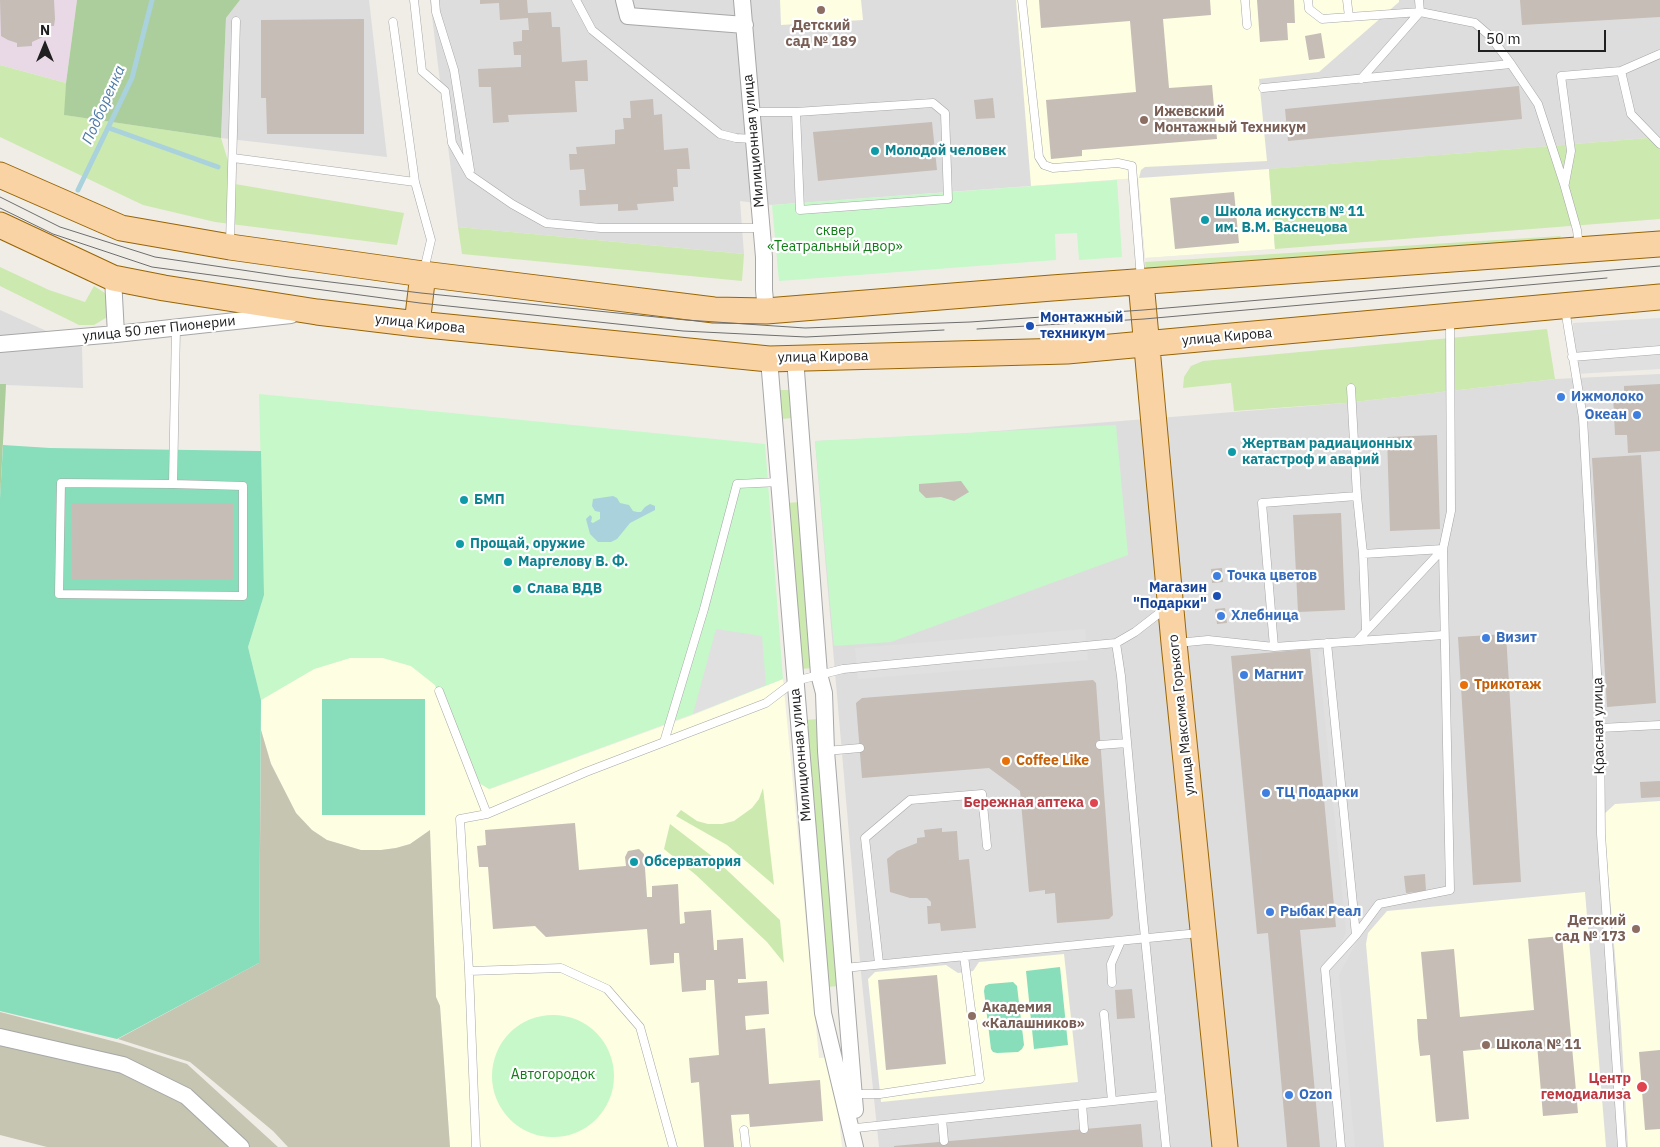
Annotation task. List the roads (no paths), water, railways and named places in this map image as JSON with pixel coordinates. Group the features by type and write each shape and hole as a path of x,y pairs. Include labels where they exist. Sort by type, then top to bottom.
{"main road":[{"path":"0,175 121,228 230,248 714,310 766,311 1660,244"},
{"name":"улица Кирова","path":"0,225 113,278 164,288 317,312 417,324 769,359 1067,351 1660,297"},
{"path":"417,324 423,274"},
{"name":"улица Максима Горького","path":"1141,282 1174,643 1225,1147"}],"street":[{"path":"624,0 628,16 745,25"},
{"name":"Милиционная улица","path":"742,0 766,311"},
{"path":"113,278 116,334"},
{"name":"улица 50 лет Пионерии","path":"0,344 176,328 317,312"},
{"name":"Милиционная улица","path":"795,358 819,674 824,693 826,751 854,1094 856,1147"},
{"name":"Милиционная улица","path":"769,359 823,1013 856,1147"},
{"path":"0,1036 122,1065 186,1096 241,1147"}],"lane":[{"path":"414,0 422,71 445,91 452,143 470,175 512,204 546,223 600,228 761,228"},
{"path":"435,0 436,12 454,70 470,175"},
{"path":"576,0 592,30 720,134 736,138 753,139"},
{"path":"1022,0 1039,157 1044,165 1053,168 1118,163 1132,166 1141,282"},
{"path":"1245,0 1247,25"},
{"path":"1308,0 1309,9 1322,19 1420,12 1475,23 1490,36 1538,104 1564,184 1577,230 1580,250"},
{"path":"1347,0 1349,17"},
{"path":"1362,79 1420,12 1419,0"},
{"path":"230,248 236,21"},
{"path":"393,22 415,182 431,240 423,274"},
{"path":"1564,184 1571,151 1562,76 1621,71 1660,54"},
{"path":"1263,88 1511,64"},
{"path":"1621,71 1631,114 1660,144"},
{"path":"751,112 796,112 933,103 945,112 948,199 800,210 796,112"},
{"path":"233,158 415,182"},
{"name":"Красная улица","path":"1564,306 1583,418 1600,728 1601,834 1622,1147"},
{"path":"1341,1147 1325,968 1356,935 1379,904 1450,890 1443,549 1451,512 1450,316"},
{"path":"173,484 176,328"},
{"path":"1572,357 1660,350"},
{"path":"1351,388 1357,496 1364,554 1366,630"},
{"path":"664,742 704,609 737,484 779,482"},
{"path":"61,483 173,484 243,486 243,596 59,594 61,483"},
{"path":"1274,647 1262,503 1357,496"},
{"path":"1364,554 1443,549"},
{"path":"1357,641 1443,549"},
{"path":"476,1147 469,971 460,819 487,814 586,772 766,702 795,681 843,669 1116,643 1135,632 1171,604"},
{"path":"1174,643 1208,640 1274,647 1444,635"},
{"path":"1116,643 1121,676 1166,1147"},
{"path":"1327,643 1356,935"},
{"path":"439,691 487,814"},
{"path":"1600,728 1660,725"},
{"path":"1100,745 1127,743"},
{"path":"826,751 860,748"},
{"path":"879,963 865,838 910,800 982,794 987,846"},
{"path":"844,968 879,963 1204,933"},
{"path":"1112,983 1111,964 1121,941"},
{"path":"854,1094 880,1094 980,1079 964,956"},
{"path":"469,971 561,968 607,989 640,1027 673,1147"},
{"path":"1104,1014 1112,1101"},
{"path":"856,1128 1161,1096"},
{"path":"1082,1104 1084,1129"},
{"path":"942,1119 944,1141"},
{"path":"744,1130 746,1147"}],"water":[{"path":"613,496 620,503 629,505 633,511 641,512 650,504 655,506 655,510 630,523 617,539 611,542 598,542 590,534 586,519 590,515 592,517 591,522 593,523 600,519 600,512 595,511 592,506 593,499"}],"waterway":[{"name":"Подборенка","path":"78,190 132,78 152,0"},
{"path":"109,128 218,167"}],"tram line":[{"path":"0,197 60,227 155,257 289,277 421,293 686,320 805,328 970,322 1143,310 1660,266"},
{"path":"0,208 53,234 152,267 420,303 683,331 806,337 944,330"},
{"path":"977,329 1144,319 1607,278"}],"place":[{"name":"Детский сад № 189","path":"821,10"},
{"name":"Ижевский Монтажный Техникум","path":"1144,120"},
{"name":"Молодой человек","path":"875,151"},
{"name":"Школа искусств № 11 им. В.М. Васнецова","path":"1205,220"},
{"name":"Монтажный техникум","path":"1030,326"},
{"name":"Ижмолоко","path":"1561,397"},
{"name":"Океан","path":"1637,415"},
{"name":"Жертвам радиационных катастроф и аварий","path":"1232,452"},
{"name":"БМП","path":"464,500"},
{"name":"Прощай, оружие","path":"460,544"},
{"name":"Маргелову В. Ф.","path":"508,562"},
{"name":"Точка цветов","path":"1217,576"},
{"name":"Слава ВДВ","path":"517,589"},
{"name":"Магазин \"Подарки\"","path":"1217,596"},
{"name":"Хлебница","path":"1221,616"},
{"name":"Визит","path":"1486,638"},
{"name":"Магнит","path":"1244,675"},
{"name":"Трикотаж","path":"1464,685"},
{"name":"Coffee Like","path":"1006,761"},
{"name":"ТЦ Подарки","path":"1266,793"},
{"name":"Бережная аптека","path":"1094,803"},
{"name":"Обсерватория","path":"634,862"},
{"name":"Рыбак Реал","path":"1270,912"},
{"name":"Детский сад № 173","path":"1636,929"},
{"name":"Академия «Калашников»","path":"972,1016"},
{"name":"Школа № 11","path":"1486,1045"},
{"name":"Центр гемодиализа","path":"1642,1087"},
{"name":"Ozon","path":"1289,1095"}],"park label":[{"name":"сквер «Театральный двор»","path":"835,240"},
{"name":"Автогородок","path":"553,1075"}]}
